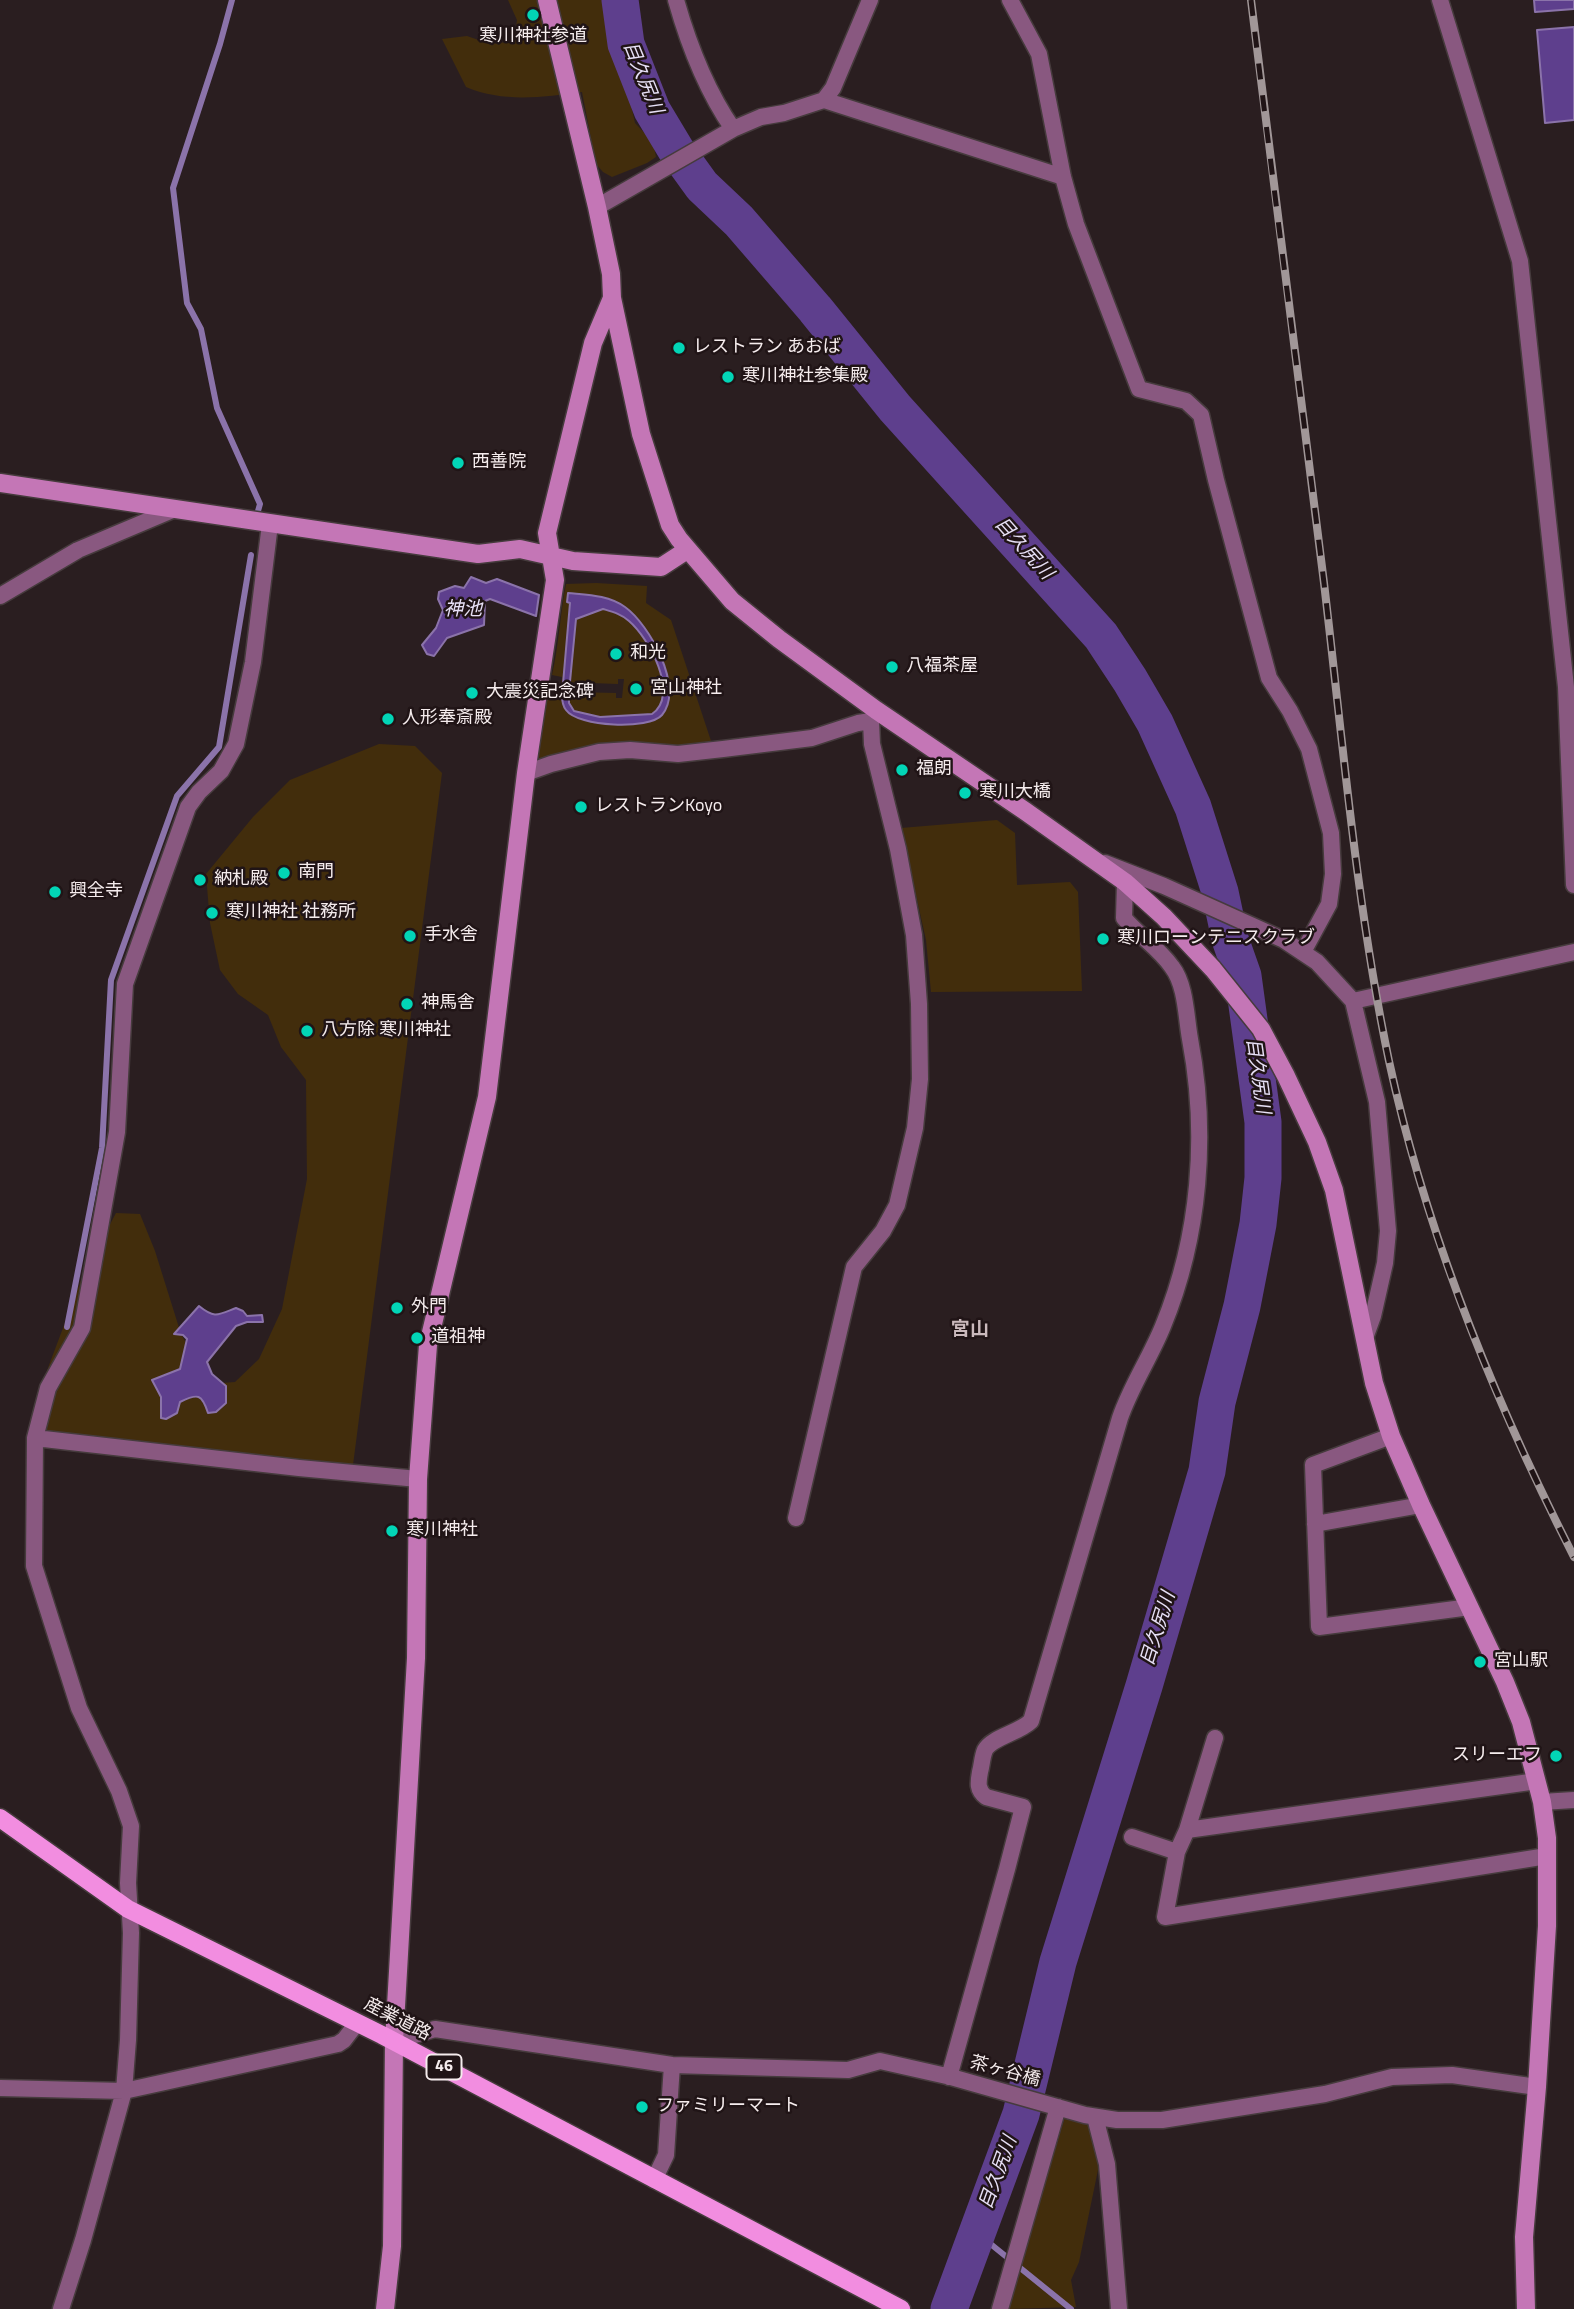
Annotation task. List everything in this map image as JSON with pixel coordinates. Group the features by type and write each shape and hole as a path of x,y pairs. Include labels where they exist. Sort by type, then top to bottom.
{"main road":[{"name":"産業道路","path":"0,1818 128,1909 394,2041 898,2307"}],"street":[{"path":"547,0 597,206 611,274 612,298 641,435 670,525 687,550 732,601 874,715 1090,857 1125,882 1164,917 1213,969 1261,1029 1291,1084 1317,1142 1334,1190 1374,1383 1391,1436 1420,1505 1471,1607 1521,1722 1542,1802 1547,1838 1547,1926 1524,2237 1526,2309"},
{"path":"676,0 692,51 705,81 716,105 733,129"},
{"path":"597,206 733,129 761,117 785,113 824,100 833,88 870,0"},
{"path":"1010,0 1039,54 1063,177 1076,224 1139,389 1186,401 1201,415 1269,678 1309,748 1331,833 1333,874 1329,904 1303,952"},
{"path":"1440,0 1520,261 1566,687 1574,885"},
{"path":"824,100 1063,177"},
{"path":"384,2309 393,2246 394,2041 416,1658 418,1479 428,1345 487,1097 526,773 555,580 547,533 593,343 612,298"},
{"path":"0,483 478,554 520,549 573,561 661,567 687,550"},
{"path":"0,596 78,550 175,509"},
{"path":"61,2309 124,2091 131,1933 128,1909 131,1826 119,1791 79,1708 34,1566 35,1438 48,1388 82,1328 117,1132 125,984 188,807 221,771 236,744 253,662 270,524"},
{"path":"526,773 599,752 629,750 678,754 812,738 874,715"},
{"path":"796,1518 854,1267 883,1231 897,1205 915,1128 920,1054 915,935 898,849 872,744 874,715"},
{"path":"1090,857 1164,886 1276,937 1317,962 1353,1000 1377,1102 1388,1231 1385,1262 1373,1316 1365,1338"},
{"path":"950,2077 1023,1807 982,1794 978,1785 985,1752 994,1741 1024,1728 1031,1721 1120,1418 1131,1389 1163,1325 1182,1272 1190,1239 1200,1155 1192,1052 1180,984 1173,968 1124,918 1125,882"},
{"path":"1353,1000 1574,952"},
{"path":"1391,1436 1312,1465 1319,1627 1471,1607"},
{"path":"35,1438 418,1479"},
{"path":"1315,1524 1420,1505"},
{"path":"1215,1738 1187,1830 1177,1852 1165,1917 1547,1856"},
{"path":"1187,1830 1536,1780"},
{"path":"1542,1802 1574,1800"},
{"path":"1132,1837 1177,1852"},
{"path":"0,2088 124,2091 338,2044 357,2023"},
{"name":"茶ヶ谷橋","path":"394,2041 424,2031 450,2030 672,2065 848,2070 880,2062 950,2077 1095,2117 1116,2120 1162,2120 1325,2094 1392,2077 1452,2075 1537,2087"},
{"path":"654,2179 666,2155 672,2065"},
{"path":"1000,2309 1054,2105"},
{"path":"1095,2117 1107,2164 1119,2309"}],"shaded area":[{"path":"508,0 608,0 635,123 653,142 656,157 612,177 603,172 596,164 582,92 509,97 466,87 442,39 467,36 490,44 514,41 517,20"},
{"path":"566,584 647,586 646,603 671,620 712,744 538,760 548,695 560,695 562,677 552,675","holes":["618,679 624,679 622,698 616,698 616,693 569,692 569,703 574,711 620,724 594,723 563,705 564,682 618,684"]},
{"path":"379,744 415,746 442,773 353,1465 61,1435 43,1430 40,1389 83,1275 116,1213 140,1214 155,1251 181,1334 209,1384 235,1382 259,1359 282,1309 307,1179 306,1080 281,1047 268,1015 238,994 220,970 210,923 206,874 253,817 290,780"},
{"path":"997,820 1015,833 1017,885 1070,882 1078,892 1082,991 931,992 926,940 901,828"},
{"path":"1065,2117 1089,2124 1099,2165 1079,2262 1071,2280 1076,2307 1007,2309"}],"water":[{"path":"1534,0 1574,0 1574,9 1535,12"},
{"path":"1574,27 1574,120 1545,123 1537,30"},
{"name":"神池","path":"471,577 486,583 497,579 539,595 536,616 490,599 485,601 484,625 447,638 434,656 427,654 422,645 436,628 443,610 438,599 439,592 455,586 464,588"},
{"path":"568,593 598,596 618,603 634,615 653,642 667,673 668,703 662,715 643,723 614,724 584,720 566,710 562,695 570,603 567,602","holes":["603,609 617,613 629,621 652,653 662,681 663,694 660,705 652,714 600,717 574,711 569,703 576,619"]},
{"path":"199,1306 209,1313 217,1314 236,1308 247,1316 262,1315 263,1322 247,1322 236,1326 207,1362 212,1374 226,1386 226,1403 216,1412 208,1413 201,1399 191,1397 180,1402 177,1413 166,1419 161,1418 161,1397 152,1380 180,1369 187,1339 183,1335 174,1334"}],"waterway":[{"path":"232,0 173,188 187,303 201,329 217,408 260,504 258,511"},
{"name":"目久尻川","path":"620,0 626,44 652,110 702,186 739,221 895,408 1101,636 1130,680 1155,723 1193,807 1243,976 1263,1122 1263,1178 1258,1224 1242,1306 1217,1402 1207,1471 1144,1686 1058,1962 1021,2114 949,2309"},
{"path":"67,1327 102,1148 111,980 177,796 219,747 251,555"},
{"path":"977,2233 1071,2309"}],"railway":[{"path":"1251,0 1359,883 1389,1061 1422,1189 1465,1315 1517,1438 1574,1557"}],"place":[{"name":"寒川神社参道","path":"533,15"},
{"name":"レストラン あおば","path":"679,348"},
{"name":"寒川神社参集殿","path":"728,377"},
{"name":"西善院","path":"458,463"},
{"name":"和光","path":"616,654"},
{"name":"八福茶屋","path":"892,667"},
{"name":"宮山神社","path":"636,689"},
{"name":"大震災記念碑","path":"472,693"},
{"name":"人形奉斎殿","path":"388,719"},
{"name":"福朗","path":"902,770"},
{"name":"寒川大橋","path":"965,793"},
{"name":"レストランKoyo","path":"581,807"},
{"name":"南門","path":"284,873"},
{"name":"納札殿","path":"200,880"},
{"name":"興全寺","path":"55,892"},
{"name":"寒川神社 社務所","path":"212,913"},
{"name":"手水舎","path":"410,936"},
{"name":"寒川ローンテニスクラブ","path":"1103,939"},
{"name":"神馬舎","path":"407,1004"},
{"name":"八方除 寒川神社","path":"307,1031"},
{"name":"外門","path":"397,1308"},
{"name":"道祖神","path":"417,1338"},
{"name":"寒川神社","path":"392,1531"},
{"name":"宮山駅","path":"1480,1662"},
{"name":"スリーエフ","path":"1556,1756"},
{"name":"ファミリーマート","path":"642,2107"}],"district":[{"name":"宮山","path":"970,1330"}]}
